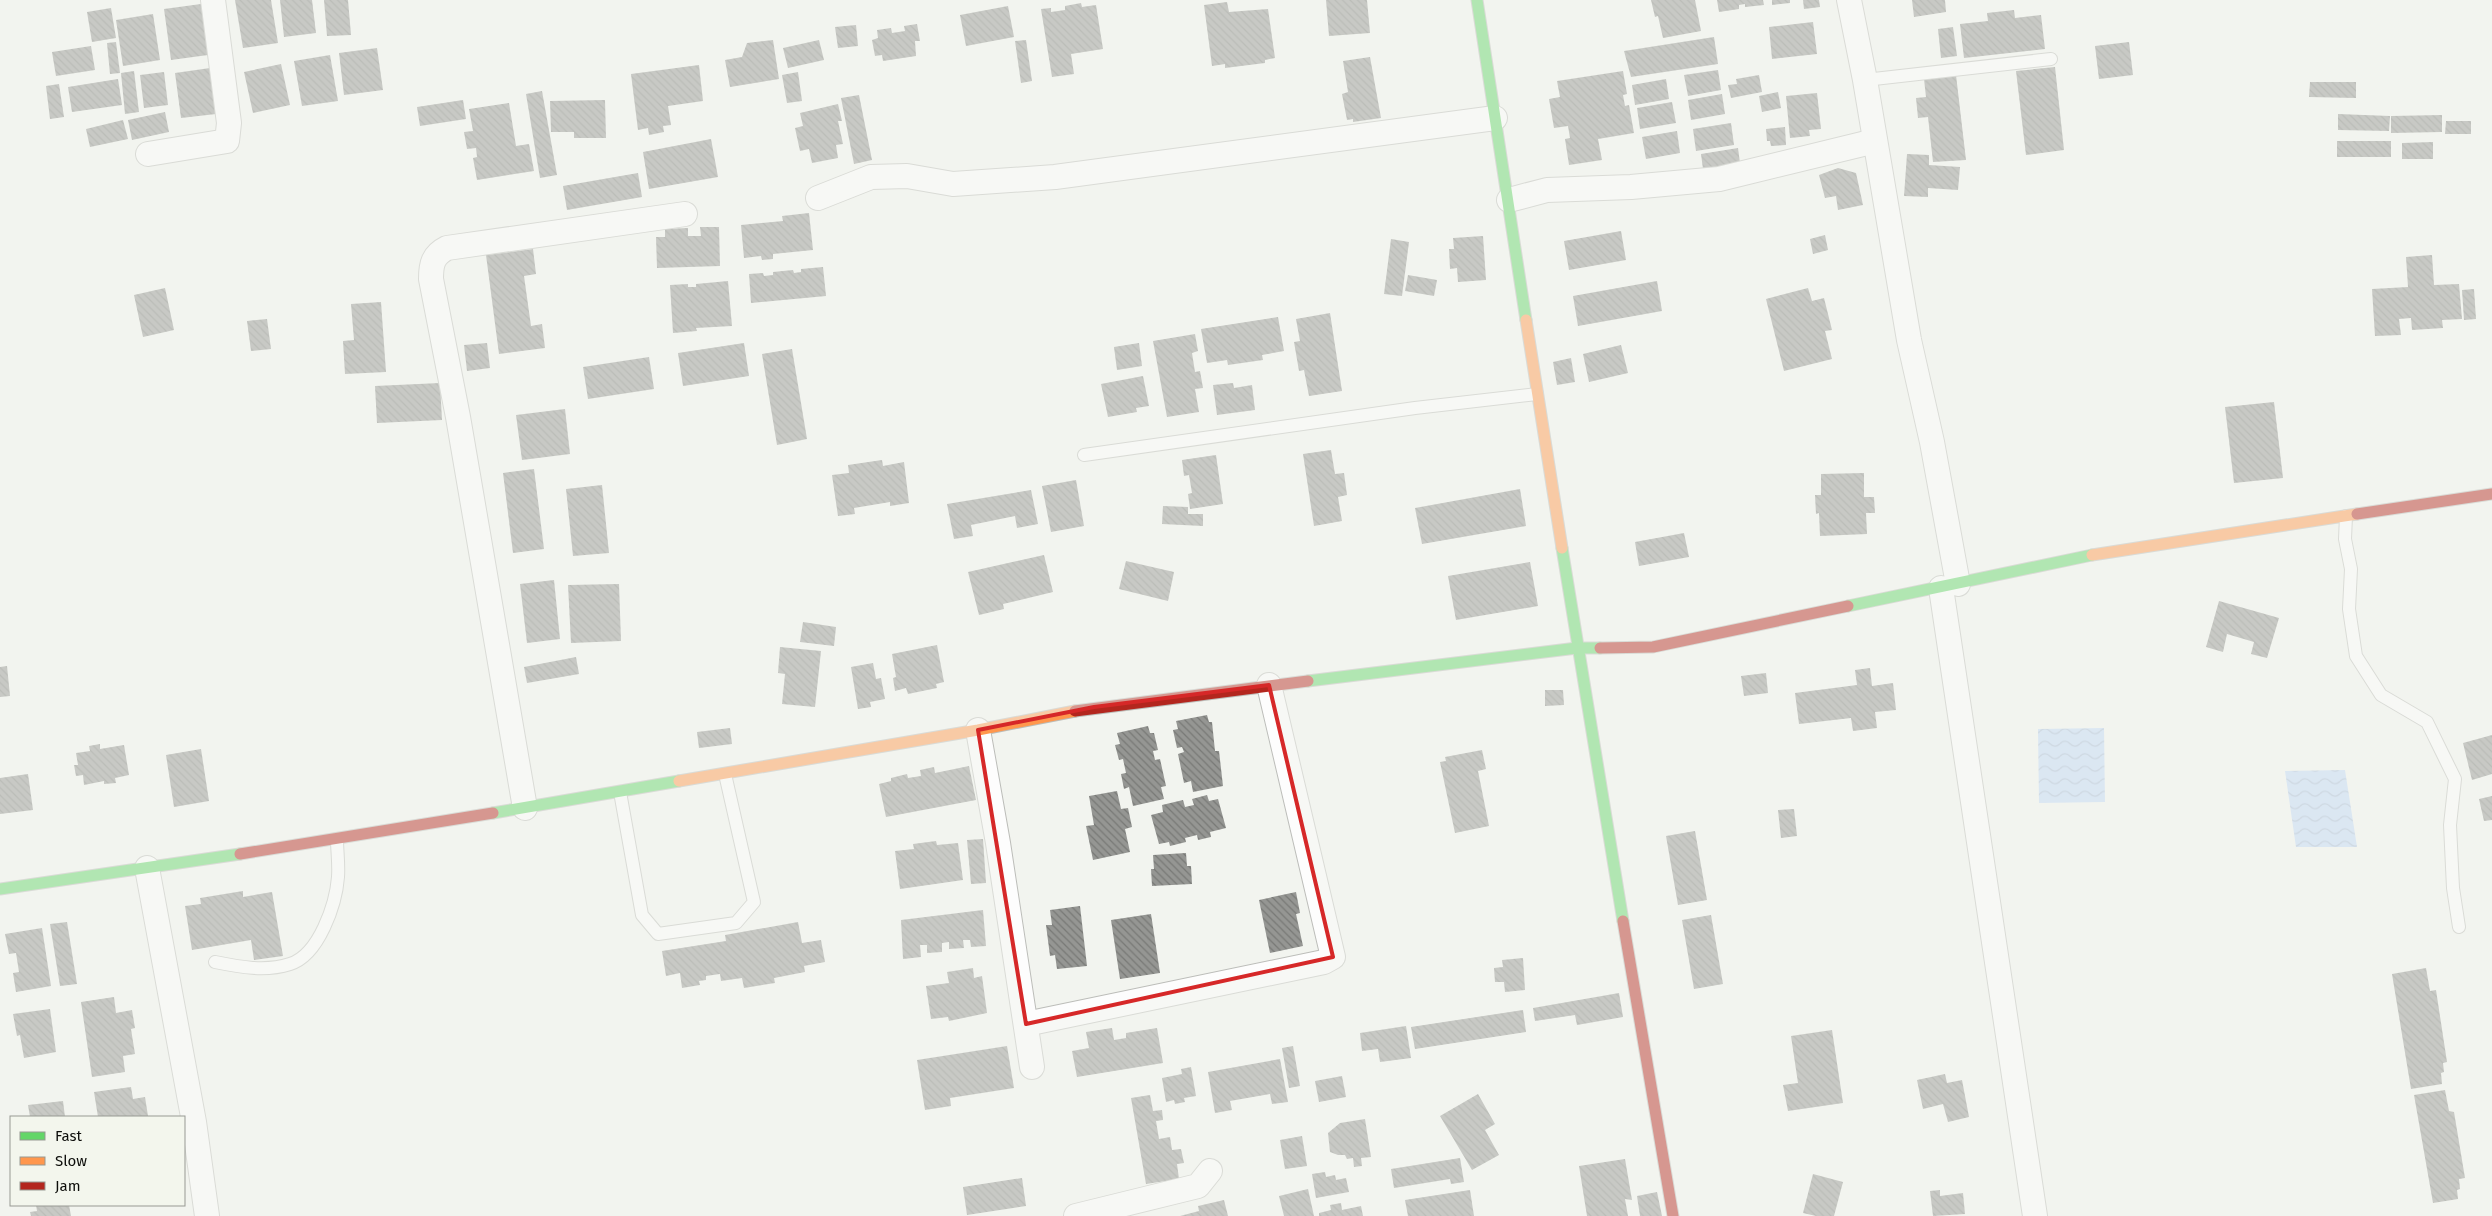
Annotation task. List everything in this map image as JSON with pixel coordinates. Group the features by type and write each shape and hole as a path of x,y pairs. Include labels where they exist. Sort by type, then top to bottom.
{"street":[{"path":"148,154 227,140 229,123 213,0"},
{"path":"1477,0 1577,648 1673,1216"},
{"path":"1849,0 1865,80 1909,340 1932,442 1949,586 2035,1216"},
{"path":"818,198 871,177 907,176 953,184 1055,177 1495,118"},
{"path":"1509,200 1547,190 1631,187 1719,179 1875,140"},
{"path":"525,808 458,417 432,279 432,265 438,253 446,248 685,214"},
{"path":"0,889 337,839 525,808 978,730 1094,707 1577,648 1653,647 1949,586 2102,552 2492,494"},
{"path":"1026,1024 1324,962 1333,957 1269,685"},
{"path":"978,730 998,843 1032,1067"},
{"path":"147,868 194,1122 207,1216"},
{"path":"1076,1216 1198,1186 1210,1171"}],"lane":[{"path":"1865,80 2051,59"},
{"path":"1084,455 1415,408 1538,394"},
{"path":"2346,516 2345,539 2351,570 2350,609 2356,656 2381,694 2426,722 2455,779 2450,825 2453,888 2460,927"},
{"path":"620,792 642,915 658,934 736,924 754,902 725,774"},
{"path":"215,962 251,969 291,964 306,954 320,935 332,907 338,877 337,839"}],"highlighted area":[{"path":"1269,685 1333,957 1026,1024 978,730 1094,707"}],"water":[{"path":"2104,728 2105,802 2039,803 2038,729"},
{"path":"2345,770 2357,847 2296,847 2285,771"}],"building":[{"path":"235,0 271,0 278,43 243,48"},
{"path":"280,0 312,0 316,33 284,37"},
{"path":"324,0 348,0 351,35 327,36"},
{"path":"1326,0 1367,0 1370,33 1329,36"},
{"path":"1651,0 1695,0 1701,31 1663,38 1658,16 1655,17"},
{"path":"1717,0 1763,0 1764,5 1745,7 1745,4 1739,5 1739,9 1719,12"},
{"path":"1772,0 1790,0 1790,3 1772,5"},
{"path":"1803,0 1819,0 1820,7 1804,9"},
{"path":"1912,0 1945,0 1946,12 1914,17"},
{"path":"1227,2 1229,12 1268,9 1275,58 1265,60 1265,63 1225,68 1225,64 1212,66 1204,5"},
{"path":"1081,3 1082,7 1096,5 1103,49 1071,54 1074,74 1052,77 1041,9 1051,8 1051,12 1065,10 1065,6"},
{"path":"201,4 208,55 171,60 164,9"},
{"path":"1008,6 1014,37 966,46 960,15"},
{"path":"111,8 116,38 92,42 87,12"},
{"path":"2014,10 2015,18 2041,15 2045,49 1964,58 1960,24 1988,21 1987,13"},
{"path":"153,14 160,60 123,66 116,20"},
{"path":"1813,22 1817,54 1772,59 1769,27"},
{"path":"917,24 920,41 915,41 916,56 883,61 882,55 875,56 872,40 878,38 877,30 891,28 892,33 905,31 904,26"},
{"path":"856,25 858,46 838,48 835,27"},
{"path":"1953,27 1957,56 1941,58 1938,29"},
{"path":"1714,37 1718,64 1631,77 1624,51"},
{"path":"773,40 779,79 730,87 725,60 742,57 747,43"},
{"path":"819,40 824,60 788,68 783,48"},
{"path":"1026,40 1032,81 1021,83 1015,41"},
{"path":"116,42 120,73 110,74 107,43"},
{"path":"2129,42 2133,75 2099,79 2095,46"},
{"path":"91,46 95,70 56,76 52,52"},
{"path":"377,48 383,90 344,95 339,53"},
{"path":"330,55 338,101 302,106 294,61"},
{"path":"1370,57 1381,118 1353,122 1353,119 1347,120 1342,94 1348,92 1343,61"},
{"path":"281,64 290,105 253,113 244,72"},
{"path":"699,65 703,101 668,106 671,125 663,126 664,132 649,135 648,128 638,130 631,74"},
{"path":"2055,67 2064,150 2026,155 2016,71"},
{"path":"210,68 216,114 181,118 175,73"},
{"path":"1718,70 1721,90 1688,96 1684,75"},
{"path":"134,71 139,112 125,114 121,73"},
{"path":"1623,71 1627,94 1623,95 1625,106 1629,105 1634,133 1598,139 1602,160 1569,165 1565,139 1570,138 1568,126 1554,128 1549,99 1560,97 1557,81"},
{"path":"164,72 168,105 144,108 140,75"},
{"path":"798,72 802,101 787,103 782,75"},
{"path":"1759,75 1762,92 1731,98 1728,85 1737,84 1736,79"},
{"path":"1956,75 1966,160 1933,162 1928,117 1918,118 1916,98 1926,97 1924,79"},
{"path":"118,79 122,105 72,112 68,87"},
{"path":"1666,79 1669,99 1635,105 1632,85"},
{"path":"2310,82 2356,82 2356,98 2309,97"},
{"path":"59,84 64,117 50,119 46,86"},
{"path":"542,91 557,175 540,178 526,94"},
{"path":"1778,92 1781,108 1762,112 1759,96"},
{"path":"1817,93 1821,129 1809,130 1810,136 1790,138 1786,96"},
{"path":"1722,94 1725,114 1691,120 1688,100"},
{"path":"859,95 872,160 854,164 841,98"},
{"path":"463,100 466,119 420,126 417,107"},
{"path":"605,100 606,138 574,138 574,132 551,132 550,101"},
{"path":"1672,102 1676,123 1640,129 1637,108"},
{"path":"509,103 516,146 529,144 534,171 477,180 473,158 477,157 476,148 467,149 464,132 473,131 469,109"},
{"path":"838,104 842,121 838,121 843,144 836,145 838,158 812,163 809,149 800,151 795,128 803,126 800,113"},
{"path":"165,112 169,132 132,140 128,120"},
{"path":"2338,114 2390,116 2389,131 2338,130"},
{"path":"2442,115 2442,132 2391,133 2391,116"},
{"path":"123,120 128,139 90,147 86,129"},
{"path":"2446,121 2471,121 2471,134 2445,134"},
{"path":"1731,123 1734,145 1696,151 1693,129"},
{"path":"1785,127 1786,145 1771,146 1770,141 1767,141 1766,129"},
{"path":"1677,131 1680,153 1646,159 1642,137"},
{"path":"711,139 718,177 649,189 643,152"},
{"path":"2337,141 2391,141 2391,157 2337,157"},
{"path":"2433,142 2433,159 2402,159 2402,143"},
{"path":"1738,148 1740,163 1703,169 1701,154"},
{"path":"1907,154 1929,155 1929,165 1960,167 1958,190 1928,188 1928,197 1904,196"},
{"path":"1838,168 1856,173 1863,205 1838,210 1836,196 1825,198 1819,175"},
{"path":"638,173 642,197 567,210 563,186"},
{"path":"809,213 813,250 773,254 773,259 762,260 761,256 744,258 741,225 783,221 782,216"},
{"path":"700,227 719,227 720,266 657,268 656,237 665,237 665,229 688,228 688,236 701,236"},
{"path":"1621,231 1626,260 1569,270 1564,241"},
{"path":"1825,235 1828,250 1813,254 1810,239"},
{"path":"1483,236 1486,280 1458,282 1457,268 1450,269 1449,249 1454,249 1453,238"},
{"path":"1391,239 1409,242 1402,296 1384,294"},
{"path":"533,249 536,274 524,276 531,326 542,324 545,348 499,354 486,255"},
{"path":"2432,255 2434,285 2459,284 2462,319 2442,320 2443,328 2412,330 2411,318 2399,319 2401,335 2375,336 2372,289 2408,287 2406,257"},
{"path":"823,267 826,296 751,303 749,274 763,273 764,276 773,275 773,272 793,270 794,273 801,272 801,269"},
{"path":"1408,275 1437,280 1434,296 1405,291"},
{"path":"728,281 732,326 696,328 697,331 673,333 670,285 688,284 688,287 696,287 696,284"},
{"path":"1657,281 1662,311 1578,326 1573,296"},
{"path":"165,288 174,330 143,337 134,295"},
{"path":"1808,288 1812,301 1824,298 1832,330 1825,331 1832,359 1784,371 1766,299"},
{"path":"2474,289 2476,319 2464,320 2462,290"},
{"path":"381,302 386,372 345,374 343,341 354,340 351,304"},
{"path":"1330,313 1342,391 1309,396 1304,370 1299,371 1294,342 1300,341 1296,319"},
{"path":"1278,317 1284,351 1262,355 1263,360 1228,365 1227,360 1207,363 1201,329"},
{"path":"267,319 271,349 251,351 247,321"},
{"path":"1195,334 1198,351 1192,353 1195,372 1200,371 1203,388 1195,389 1199,412 1167,417 1153,341"},
{"path":"487,343 490,368 467,371 464,345"},
{"path":"744,343 749,376 683,386 678,353"},
{"path":"1139,343 1142,366 1117,370 1114,347"},
{"path":"1621,345 1628,373 1589,382 1583,354"},
{"path":"792,349 807,439 777,445 762,354"},
{"path":"649,357 654,389 588,399 583,367"},
{"path":"1571,358 1575,382 1557,385 1553,362"},
{"path":"1143,376 1149,406 1136,408 1137,412 1108,417 1101,384"},
{"path":"440,383 442,420 377,423 375,386"},
{"path":"1233,383 1234,388 1252,385 1255,410 1217,415 1213,385"},
{"path":"2274,402 2283,478 2234,483 2225,407"},
{"path":"565,409 570,454 522,460 516,415"},
{"path":"1331,450 1335,474 1344,473 1347,495 1338,497 1342,521 1314,526 1303,454"},
{"path":"1216,455 1223,504 1190,509 1188,494 1192,493 1189,475 1184,476 1182,460"},
{"path":"882,460 883,466 904,462 909,503 890,506 890,502 854,508 855,514 838,516 832,475 849,473 848,465"},
{"path":"534,469 544,549 513,553 503,473"},
{"path":"1864,473 1864,497 1874,497 1875,513 1866,513 1867,534 1820,536 1819,513 1816,514 1815,495 1821,495 1821,474"},
{"path":"1076,480 1084,526 1051,532 1042,486"},
{"path":"602,485 609,553 573,556 566,489"},
{"path":"1520,489 1526,526 1422,544 1415,508"},
{"path":"1031,490 1038,524 1017,528 1015,516 971,525 973,536 954,539 947,504"},
{"path":"1163,506 1188,507 1188,514 1203,514 1203,526 1162,524"},
{"path":"1684,533 1689,557 1639,566 1635,542"},
{"path":"1044,555 1053,592 1003,604 1004,609 979,615 968,572"},
{"path":"1126,561 1174,572 1168,601 1119,589"},
{"path":"1530,562 1538,606 1456,620 1448,576"},
{"path":"554,580 560,639 527,643 520,584"},
{"path":"619,584 621,641 571,643 568,585"},
{"path":"2219,601 2279,618 2267,658 2251,654 2254,642 2227,634 2223,652 2206,647"},
{"path":"803,622 836,627 834,646 800,642"},
{"path":"937,645 944,682 936,684 937,688 908,694 906,688 895,691 893,678 896,677 892,654"},
{"path":"780,647 821,651 815,707 782,704 785,674 778,673"},
{"path":"576,657 579,674 527,683 524,667"},
{"path":"873,663 876,679 881,678 885,699 870,702 871,707 858,709 851,667"},
{"path":"7,666 10,696 0,697 0,667"},
{"path":"1870,668 1872,686 1893,683 1896,710 1875,712 1877,728 1853,731 1851,718 1799,724 1795,693 1857,685 1855,670"},
{"path":"1766,673 1768,693 1744,696 1741,676"},
{"path":"1545,690 1563,690 1564,705 1545,706"},
{"path":"1207,715 1209,722 1212,722 1215,751 1219,751 1223,786 1193,792 1191,781 1184,783 1178,754 1184,752 1182,747 1177,748 1173,730 1178,729 1176,721"},
{"path":"1148,726 1150,733 1154,733 1158,750 1153,751 1155,760 1160,759 1166,786 1161,787 1164,799 1133,806 1129,787 1124,789 1121,774 1126,773 1123,759 1119,760 1115,745 1120,744 1117,733"},
{"path":"730,728 732,744 699,748 697,732"},
{"path":"2492,735 2492,774 2472,780 2463,743"},
{"path":"100,744 100,749 124,745 129,775 115,778 116,783 104,784 104,781 84,785 83,775 76,776 74,765 78,765 76,753 90,751 89,746"},
{"path":"201,749 209,801 174,807 166,755"},
{"path":"1482,750 1486,769 1478,771 1489,826 1455,833 1440,762 1446,761 1445,757"},
{"path":"969,766 976,800 886,817 879,784 891,781 891,778 907,774 908,778 921,776 920,770 934,767 935,773"},
{"path":"28,774 33,810 0,814 0,778"},
{"path":"1117,791 1121,809 1128,808 1132,827 1125,829 1130,852 1093,860 1086,826 1094,825 1089,796"},
{"path":"1207,795 1209,801 1218,799 1226,828 1210,832 1211,837 1198,840 1197,835 1185,838 1186,842 1170,846 1169,842 1159,844 1151,815 1163,812 1162,805 1183,800 1185,807 1194,805 1192,799"},
{"path":"2492,796 2492,820 2484,821 2479,799"},
{"path":"1794,809 1797,836 1781,838 1778,810"},
{"path":"1695,831 1707,900 1678,905 1666,836"},
{"path":"983,839 986,883 971,884 967,840"},
{"path":"936,841 937,845 958,843 963,880 900,889 895,851 914,849 913,844"},
{"path":"1186,853 1187,866 1191,866 1192,884 1152,886 1151,869 1154,869 1153,855"},
{"path":"243,891 243,897 272,892 283,956 254,960 251,940 192,950 185,906 201,904 200,898"},
{"path":"1296,892 1300,913 1296,914 1303,946 1270,953 1259,900"},
{"path":"1080,906 1087,966 1057,969 1055,955 1050,956 1046,925 1052,925 1050,910"},
{"path":"983,910 986,946 971,947 970,940 963,940 964,948 949,949 949,942 942,943 942,952 927,953 927,945 920,945 921,957 903,959 901,920"},
{"path":"1151,914 1160,973 1120,979 1111,920"},
{"path":"1711,915 1723,984 1694,989 1682,920"},
{"path":"67,922 77,984 60,986 50,924"},
{"path":"798,922 802,943 821,940 825,962 804,966 805,972 774,978 775,983 744,988 742,978 721,981 720,974 706,976 706,980 699,981 700,985 682,988 680,973 666,976 662,951 726,941 725,935"},
{"path":"42,928 51,986 16,992 13,973 19,972 16,953 9,954 5,934"},
{"path":"1523,958 1525,990 1505,992 1504,982 1495,982 1494,968 1503,967 1502,960"},
{"path":"973,968 974,978 982,976 987,1013 949,1021 948,1017 931,1019 926,986 949,983 947,972"},
{"path":"2426,968 2430,991 2436,990 2447,1062 2443,1063 2444,1072 2441,1073 2442,1084 2411,1089 2392,974"},
{"path":"1619,993 1623,1017 1577,1025 1575,1015 1535,1021 1533,1008"},
{"path":"114,997 116,1013 132,1010 135,1028 131,1029 135,1054 123,1056 125,1072 92,1077 81,1002"},
{"path":"50,1009 56,1052 24,1058 20,1035 17,1036 13,1014"},
{"path":"1523,1010 1526,1032 1415,1049 1411,1027"},
{"path":"1406,1026 1411,1058 1380,1062 1378,1049 1362,1051 1360,1033"},
{"path":"1112,1028 1114,1040 1126,1038 1126,1033 1157,1028 1163,1063 1077,1077 1072,1051 1089,1048 1086,1032"},
{"path":"1832,1030 1843,1103 1788,1111 1783,1085 1798,1083 1791,1036"},
{"path":"1007,1046 1014,1088 950,1098 951,1106 925,1110 917,1060"},
{"path":"1293,1046 1300,1086 1289,1088 1282,1048"},
{"path":"1280,1059 1288,1102 1272,1104 1270,1094 1230,1101 1232,1110 1215,1113 1208,1072"},
{"path":"1191,1067 1196,1096 1184,1098 1185,1102 1175,1104 1174,1100 1166,1102 1162,1078 1182,1074 1181,1069"},
{"path":"1945,1074 1947,1083 1962,1080 1969,1117 1948,1122 1943,1104 1923,1109 1917,1080"},
{"path":"1342,1076 1346,1097 1319,1102 1315,1081"},
{"path":"131,1087 133,1099 145,1097 148,1116 98,1116 94,1092"},
{"path":"2445,1090 2449,1111 2454,1112 2465,1178 2459,1179 2458,1199 2433,1203 2414,1095"},
{"path":"1478,1094 1495,1124 1485,1130 1499,1155 1472,1170 1440,1116"},
{"path":"1150,1095 1153,1111 1162,1110 1163,1120 1156,1121 1159,1139 1170,1137 1172,1150 1181,1149 1184,1163 1177,1164 1179,1179 1146,1184 1131,1098"},
{"path":"63,1101 65,1116 30,1116 28,1105"},
{"path":"1365,1119 1371,1157 1361,1158 1362,1166 1354,1167 1353,1158 1347,1159 1345,1155 1330,1152 1328,1133 1340,1123"},
{"path":"1302,1136 1307,1166 1285,1169 1280,1140"},
{"path":"1460,1158 1464,1182 1451,1184 1450,1179 1394,1188 1391,1169"},
{"path":"1625,1159 1632,1200 1625,1199 1628,1216 1587,1216 1579,1166"},
{"path":"1325,1172 1326,1177 1335,1175 1336,1180 1346,1178 1349,1192 1316,1198 1312,1174"},
{"path":"1813,1174 1843,1182 1834,1216 1816,1216 1803,1213"},
{"path":"1022,1178 1026,1206 967,1215 963,1187"},
{"path":"1308,1189 1314,1216 1284,1216 1279,1196"},
{"path":"1470,1190 1474,1216 1408,1216 1405,1200"},
{"path":"1940,1190 1940,1196 1963,1193 1965,1214 1933,1216 1930,1191"},
{"path":"1657,1192 1662,1216 1640,1216 1637,1196"},
{"path":"1224,1200 1228,1216 1180,1216 1199,1211 1198,1206"},
{"path":"1341,1203 1342,1210 1361,1206 1363,1216 1319,1216 1319,1213 1331,1210 1330,1205"},
{"path":"36,1206 69,1206 71,1216 31,1216 30,1212 37,1211"}],"traffic: fast":[{"path":"1477,0 1526,320"},
{"path":"1562,548 1623,921"},
{"path":"1848,606 2092,555"},
{"path":"1308,681 1577,648 1600,648"},
{"path":"493,813 679,781"},
{"path":"0,889 240,854"}],"traffic: slow":[{"path":"1526,320 1562,548"},
{"path":"2092,555 2357,514"},
{"path":"679,781 978,730 1075,711"}],"traffic: jam":[{"path":"2357,514 2492,494"},
{"path":"1600,648 1653,647 1848,606"},
{"path":"1075,711 1308,681"},
{"path":"240,854 493,813"},
{"path":"1623,921 1673,1216"}]}
